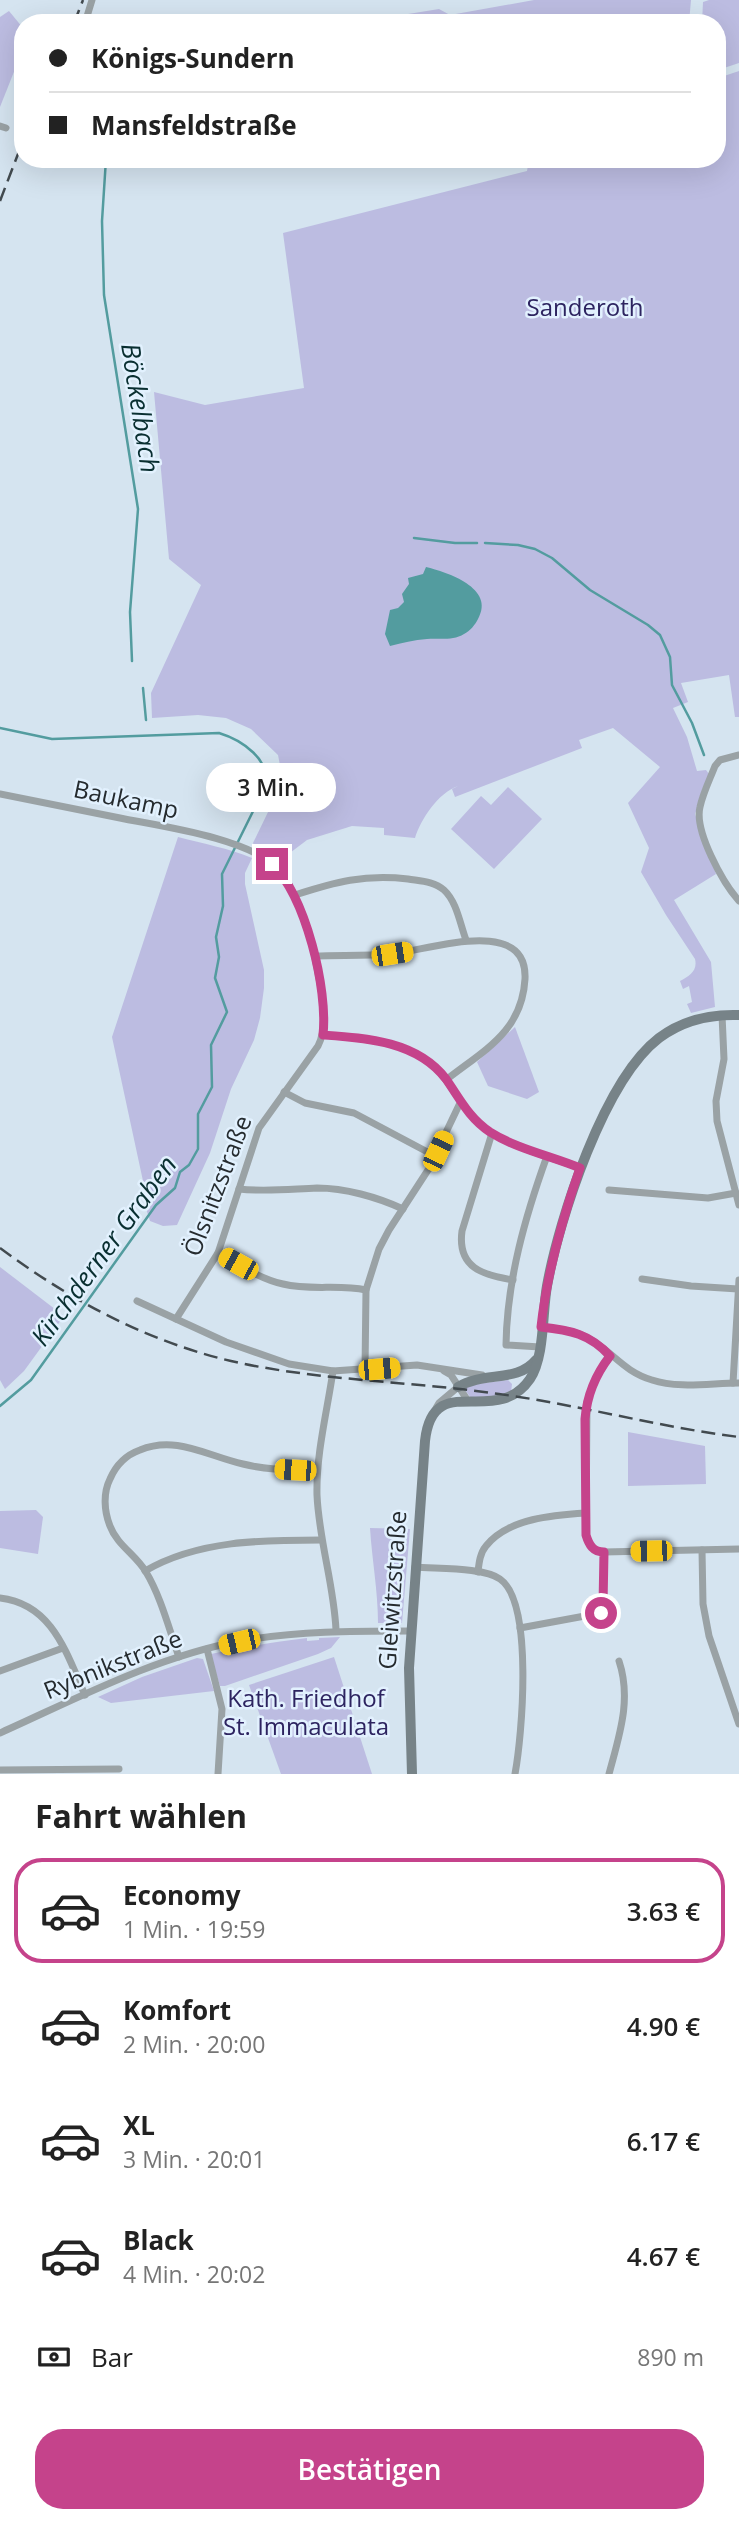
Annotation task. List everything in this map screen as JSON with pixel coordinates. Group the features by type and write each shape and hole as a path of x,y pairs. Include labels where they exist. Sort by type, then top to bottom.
{"street":[{"path":"739,755 720,760 715,766 699,809 701,825 720,877 739,901"},
{"name":"Baukamp","path":"0,794 175,829 243,848 272,864 295,895 315,956 323,1010 323,1035"},
{"path":"295,895 356,877 428,882 441,888 451,899 466,940"},
{"path":"315,956 392,954 466,940 500,943 519,953 525,966 524,987 514,1021 507,1030 446,1080"},
{"path":"435,1411 448,1402 505,1400 519,1390 533,1374 556,1245 580,1168 617,1092 642,1054 677,1027 698,1019 739,1014"},
{"path":"722,1015 724,1059 716,1101 717,1121 739,1205"},
{"path":"323,1035 356,1038 403,1048 429,1063 446,1080 471,1116 492,1133 580,1168"},
{"name":"Ölsnitzstraße","path":"176,1319 218,1253 255,1137 271,1109 318,1046 323,1035"},
{"path":"284,1092 305,1103 354,1113 435,1156"},
{"path":"365,1370 366,1290 382,1242 435,1156 460,1102"},
{"path":"492,1133 462,1231 462,1248 468,1262 475,1269 492,1277 513,1280"},
{"path":"539,1352 506,1345 508,1307 527,1214 547,1156"},
{"path":"239,1189 334,1189 403,1209"},
{"path":"609,1190 708,1198 736,1193"},
{"path":"218,1253 265,1278 284,1284 341,1286 366,1290"},
{"path":"642,1279 738,1289"},
{"path":"541,1327 582,1334 638,1375 662,1383 736,1383 739,1280"},
{"path":"137,1301 245,1350 289,1364 333,1371 417,1365 489,1376"},
{"name":"Gleiwitzstraße","path":"412,1774 408,1698 410,1631 425,1435 429,1421 439,1402 465,1382 524,1371 539,1352"},
{"path":"610,1356 597,1376 587,1402 588,1542 595,1550 604,1552 739,1549"},
{"path":"440,1369 450,1375 468,1401"},
{"path":"333,1371 317,1471 321,1540 336,1615 336,1630"},
{"path":"508,1375 513,1378 519,1390"},
{"path":"179,1657 145,1571 117,1539 110,1525 105,1507 112,1474 133,1452 152,1445 174,1444 265,1469 317,1471"},
{"path":"478,1572 486,1546 505,1531 532,1521 586,1513"},
{"path":"145,1571 177,1557 229,1545 269,1540 321,1540"},
{"path":"702,1550 704,1604 709,1636 739,1724"},
{"path":"520,1628 601,1613 604,1552"},
{"path":"415,1567 492,1575 504,1581 510,1593 520,1628 523,1707 515,1774"},
{"path":"0,1598 14,1600 33,1608 46,1620 63,1648 85,1695"},
{"name":"Rybnikstraße","path":"0,1733 85,1695 179,1657 207,1649 279,1635 336,1630 410,1631"},
{"path":"0,1671 63,1648"},
{"path":"207,1649 222,1709 218,1774"},
{"path":"609,1774 624,1719 625,1684 619,1661"},
{"path":"0,1770 119,1769"}],"green space":[{"path":"534,0 691,0 690,14 456,14"},
{"path":"739,0 739,63 726,67 726,14 702,14 703,2"},
{"path":"439,9 448,14 408,14"},
{"path":"9,11 14,17 14,72 0,107 0,17"},
{"name":"Sanderoth","path":"739,71 739,717 735,717 729,675 681,683 688,702 673,708 687,737 697,771 706,770 709,774 695,814 716,874 674,900 711,962 715,1007 691,1013 687,1004 692,1002 689,986 683,989 680,981 694,970 695,959 641,872 649,848 628,803 660,767 613,728 579,740 582,748 455,797 452,789 458,786 451,789 431,807 415,838 384,835 384,828 352,826 307,840 278,862 255,847 253,843 283,781 278,755 251,729 226,718 198,715 152,718 151,693 201,585 169,559 154,392 205,405 304,388 283,233 527,171 528,168 726,168 726,75"},
{"path":"508,787 542,819 494,869 451,829 481,796 491,805"},
{"path":"178,837 252,858 245,873 245,884 264,970 264,988 254,1040 231,1089 210,1153 177,1225 163,1226 150,1221 143,1199 148,1194 112,1037"},
{"path":"515,1027 539,1092 527,1099 488,1086 477,1062"},
{"path":"0,1267 64,1316 24,1371 5,1389 0,1380"},
{"path":"508,1380 512,1384 511,1392 499,1396 471,1398 465,1390 468,1385"},
{"path":"628,1432 705,1446 706,1484 628,1486"},
{"path":"36,1510 43,1517 38,1554 0,1548 0,1511"},
{"path":"370,1528 410,1529 402,1623 378,1623"},
{"path":"340,1637 331,1648 318,1654 225,1686 220,1686 211,1657 211,1654 271,1643"},
{"name":"Kath. Friedhof St. Immaculata","path":"334,1657 372,1774 281,1774 249,1685"},
{"path":"197,1658 203,1659 214,1691 111,1703 98,1697 142,1677"}],"shaded area":[{"path":"426,567 456,577 475,590 482,608 478,619 468,631 455,638 422,639 390,646 385,634 390,610 398,608 404,602 402,594 409,584 408,578 423,574"}],"waterway":[{"name":"Böckelbach","path":"105,168 102,221 104,295 138,509 130,612 132,661"},
{"path":"414,538 477,543"},
{"path":"485,543 535,549 552,558 590,590 660,635 670,657 672,685 692,723 704,755"},
{"name":"Böckelbach","path":"143,688 146,720"},
{"name":"Kirchderner Graben","path":"0,728 52,739 219,733 253,752 260,760 266,777 265,787 222,874 223,906 216,937 219,957 215,978 227,1012 211,1045 212,1087 198,1114 198,1149 189,1165 180,1172 175,1188 156,1205 31,1380 0,1406"}],"railway":[{"path":"78,14 83,0"},
{"path":"0,201 14,164"},
{"path":"0,1248 54,1285 110,1316 169,1342 231,1361 297,1373 499,1394 739,1437"}],"route":[{"path":"272,864 295,895 315,956 323,1010 323,1035 381,1042 411,1051 440,1072 465,1110 492,1133 580,1168 556,1245 541,1327 582,1334 596,1342 610,1356 597,1376 587,1402 585,1419 586,1535 595,1550 604,1552 601,1613"}]}
